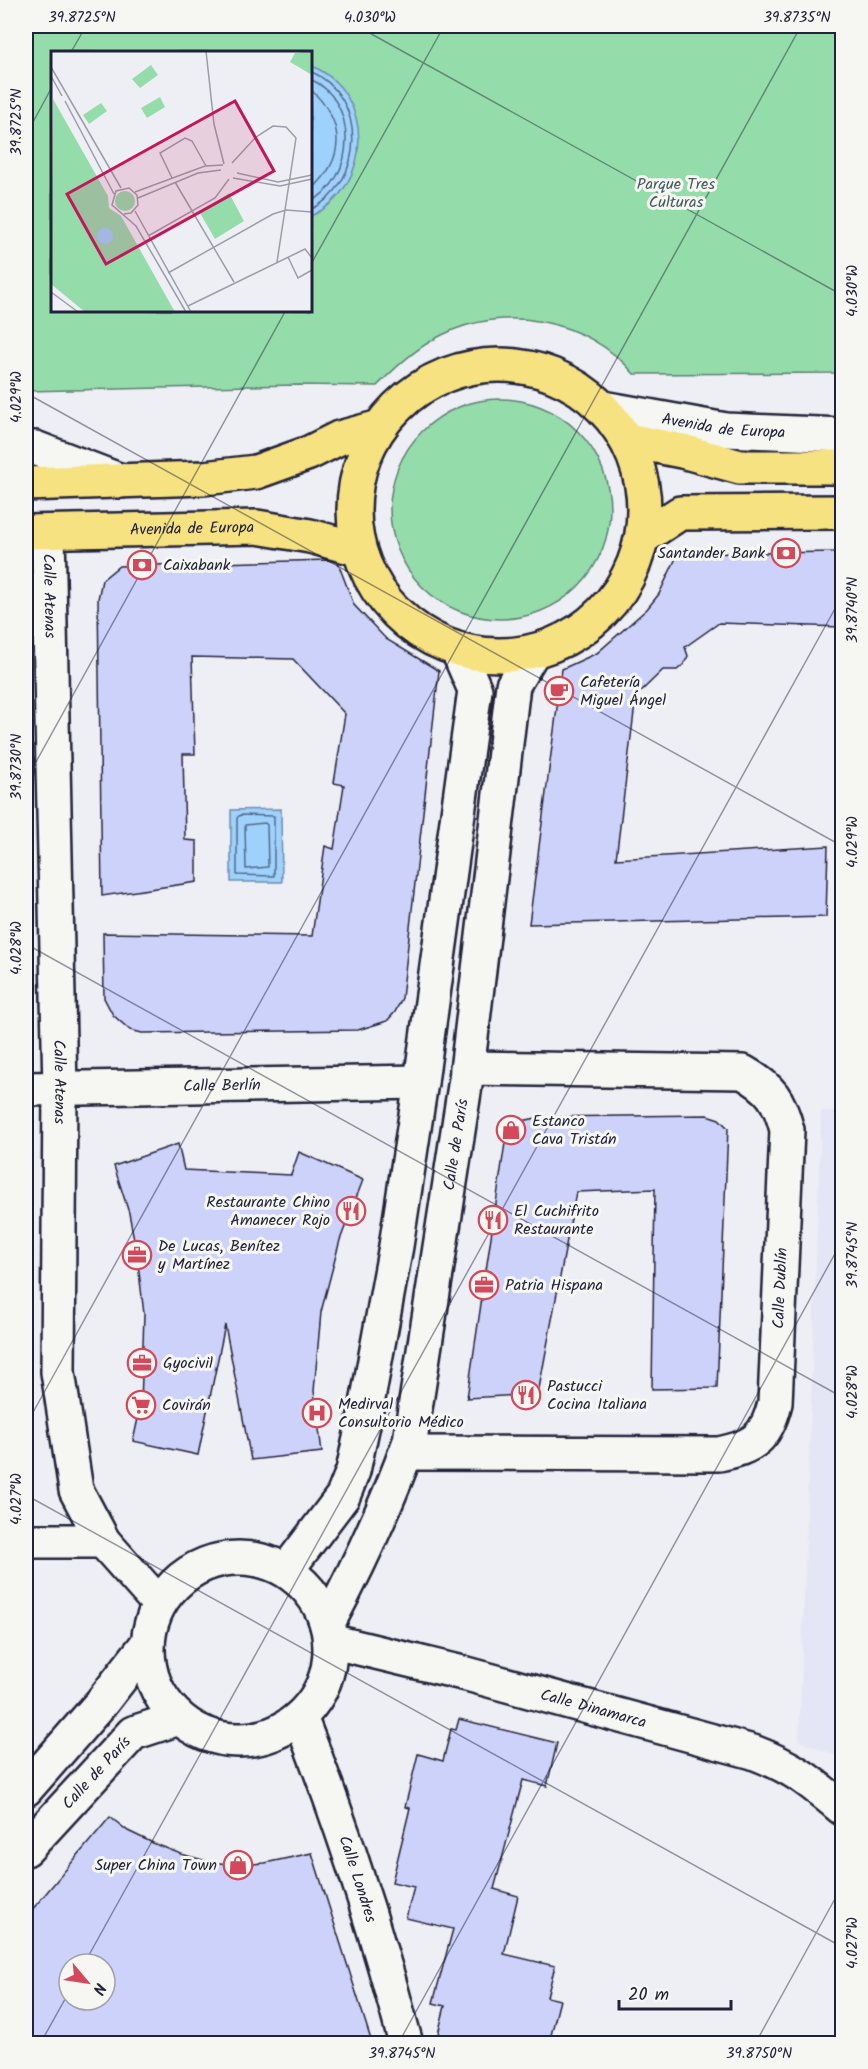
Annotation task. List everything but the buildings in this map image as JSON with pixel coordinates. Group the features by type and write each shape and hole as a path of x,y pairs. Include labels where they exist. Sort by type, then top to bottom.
{"main road":[{"name":"Avenida de Europa","path":"487,365 529,367 569,382 603,408 627,440 639,471 644,504 642,538 628,577 604,611 571,636 534,652 495,656 458,651 424,636 395,613 373,584 358,549 353,507 360,465 380,427 409,396 446,374 487,365"},
{"path":"26,484 204,478 256,472 309,453 339,438 380,427"},
{"name":"Avenida de Europa","path":"627,440 682,451 740,467 843,467"},
{"path":"642,538 680,513 843,512"},
{"name":"Avenida de Europa","path":"37,532 257,527 310,536 358,549"}],"street":[{"name":"Avenida de Europa","path":"603,408 726,430 843,435"},
{"path":"26,448 34,448 121,481"},
{"name":"Calle Atenas","path":"37,532 60,1089 58,1372 76,1490 104,1541 159,1604"},
{"path":"287,1570 343,1496 353,1470 383,1321 421,1082 475,690 458,651"},
{"name":"Calle de París","path":"328,1633 393,1491 410,1441 443,1240 467,1068 513,685 534,652"},
{"name":"Calle Dublín","path":"406,1453 719,1454 746,1448 771,1421 775,1403 787,1130 780,1105 772,1093 759,1081 743,1072 467,1068"},
{"name":"Calle Berlín","path":"26,1089 421,1082"},
{"path":"26,1541 104,1541"},
{"path":"240,1557 264,1561 287,1570 319,1604 328,1633 330,1662 324,1683 314,1701 300,1717 278,1731 261,1736 227,1739 201,1732 179,1718 161,1697 150,1671 148,1643 151,1623 159,1604 174,1584 194,1569 216,1560 240,1557"},
{"name":"Calle Dinamarca","path":"328,1633 467,1674 753,1752 787,1765 806,1777 843,1808"},
{"path":"26,1789 102,1702 148,1643"},
{"name":"Calle Londres","path":"300,1717 334,1803 380,1944 406,2043"},
{"name":"Calle de París","path":"26,1849 133,1733 179,1718"}],"shaded area":[{"path":"821,1112 842,1112 842,1758 799,1741"}],"green space":[{"name":"Parque Tres Culturas","path":"26,26 842,26 842,373 634,374 594,341 570,329 545,322 519,319 492,320 466,325 442,335 407,358 377,386 297,385 26,391"},
{"path":"500,399 521,401 552,412 578,431 597,457 608,488 610,509 608,530 597,561 578,587 552,606 521,617 500,619 479,617 448,606 422,587 403,561 392,530 390,509 392,488 403,457 422,431 448,412 479,401"}],"water":[{"path":"312,66 332,78 347,96 356,117 359,140 356,163 347,184 332,202 312,215"},
{"path":"281,809 282,882 231,882 231,810"}],"place":[{"name":"Santander Bank","path":"786,553"},
{"name":"Caixabank","path":"142,565"},
{"name":"Cafetería Miguel Ángel","path":"559,691"},
{"name":"Estanco Cava Tristán","path":"511,1130"},
{"name":"Restaurante Chino Amanecer Rojo","path":"351,1211"},
{"name":"El Cuchifrito Restaurante","path":"493,1220"},
{"name":"De Lucas, Benítez y Martínez","path":"137,1255"},
{"name":"Patria Hispana","path":"484,1285"},
{"name":"Gyocivil","path":"142,1363"},
{"name":"Pastucci Cocina Italiana","path":"526,1395"},
{"name":"Covirán","path":"141,1405"},
{"name":"Medirval Consultorio Médico","path":"317,1413"},
{"name":"Super China Town","path":"238,1865"}]}
